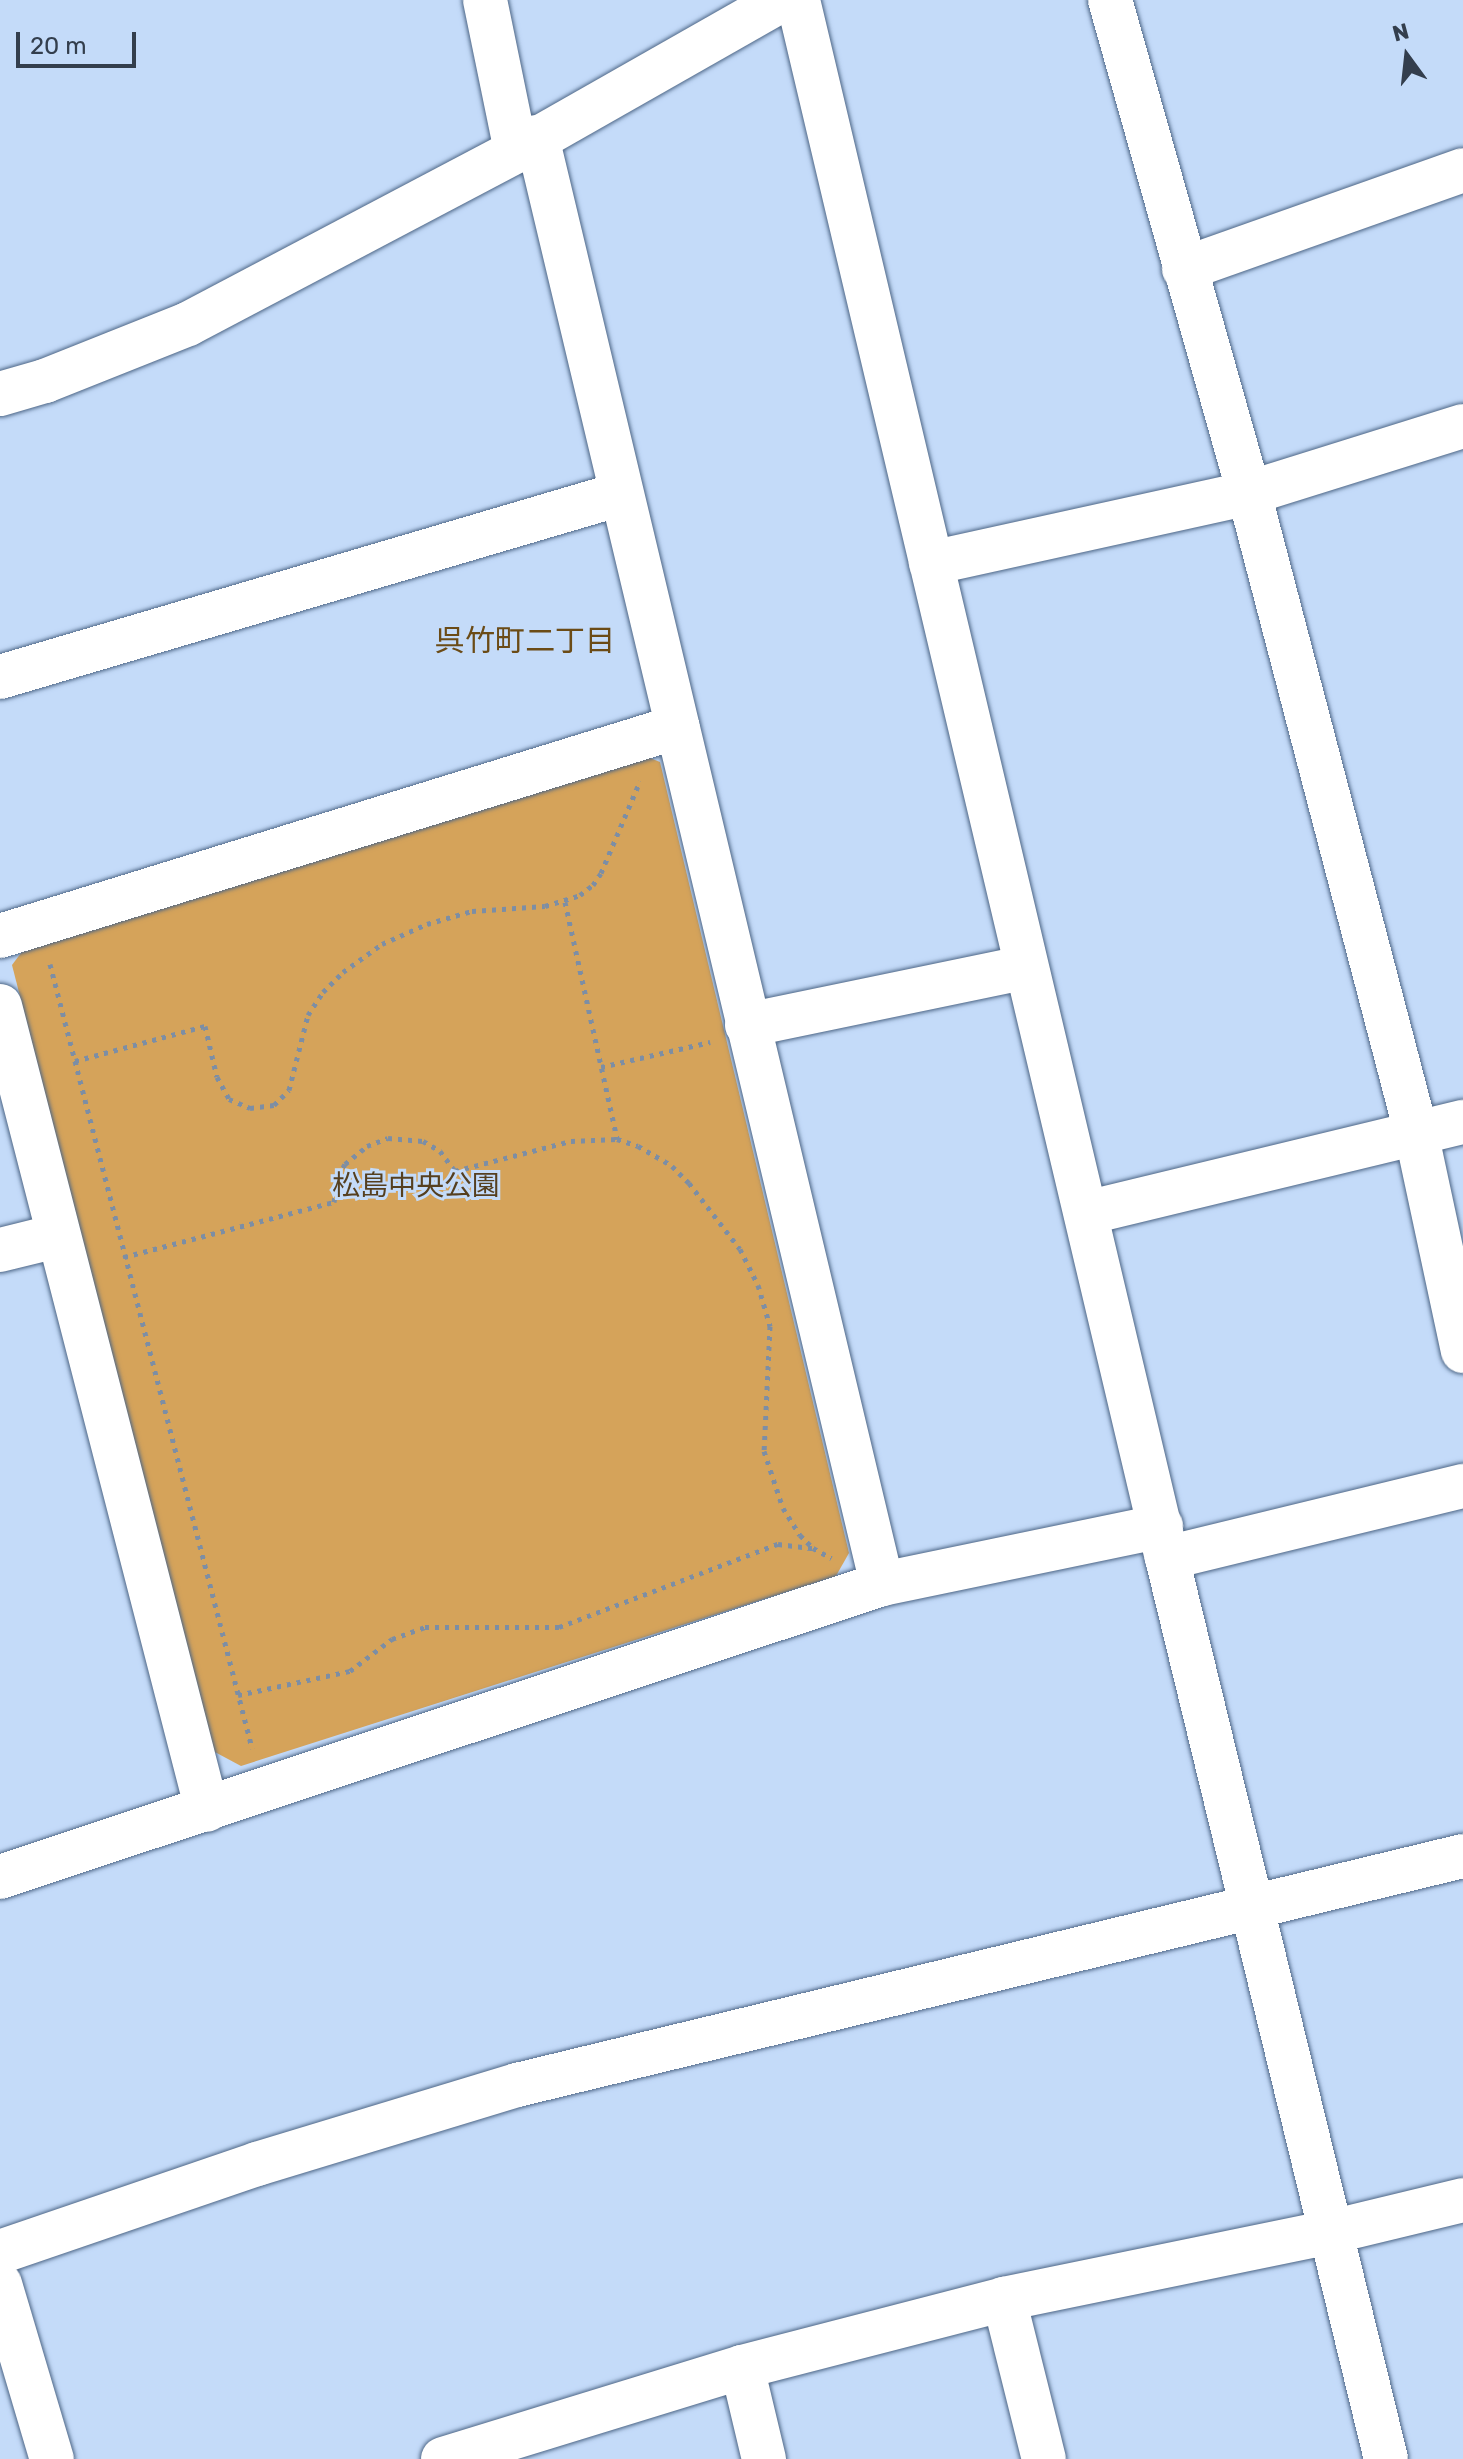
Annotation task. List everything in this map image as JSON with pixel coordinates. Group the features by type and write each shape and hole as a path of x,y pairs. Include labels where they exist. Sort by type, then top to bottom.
{"street":[{"path":"485,0 620,494 677,727 730,1033 882,1584"},
{"path":"0,394 45,381 188,324 526,144 782,0"},
{"path":"798,0 1026,967 1386,2459"},
{"path":"1110,0 1249,493 1416,1132 1463,1351"},
{"path":"1184,269 1463,170"},
{"path":"931,563 1249,493 1463,426"},
{"path":"0,677 620,494"},
{"path":"0,936 677,727"},
{"path":"730,1033 1026,967"},
{"path":"0,1006 207,1810"},
{"path":"1086,1213 1463,1122"},
{"path":"0,1250 57,1236"},
{"path":"0,1877 882,1584 1164,1542 1463,1486"},
{"path":"0,2252 257,2164 517,2085 1463,1856"},
{"path":"443,2459 742,2367 1004,2299 1331,2232 1463,2200"},
{"path":"0,2284 52,2459"},
{"path":"1004,2299 1044,2459"},
{"path":"742,2367 764,2459"}],"path":[{"path":"75,1061 205,1026 217,1077 229,1099 250,1108 274,1105 289,1090 308,1015 323,992 367,953 412,929 472,911 565,902 593,885 644,772"},
{"path":"565,902 617,1139"},
{"path":"48,955 255,1761"},
{"path":"601,1067 730,1033"},
{"path":"124,1257 334,1202 338,1176 345,1164 367,1146 388,1138 423,1141 440,1151 455,1171 571,1141 617,1139 656,1155 689,1183 740,1249 758,1285 770,1326 764,1451 783,1508 800,1535 813,1548 843,1564"},
{"path":"238,1695 350,1671 392,1639 415,1629 559,1627 778,1544 813,1548"}],"green space":[{"name":"松島中央公園","path":"650,758 660,762 849,1553 836,1576 241,1766 213,1751 12,965 27,945"}],"district":[{"name":"呉竹町二丁目","path":"525,641"}]}
